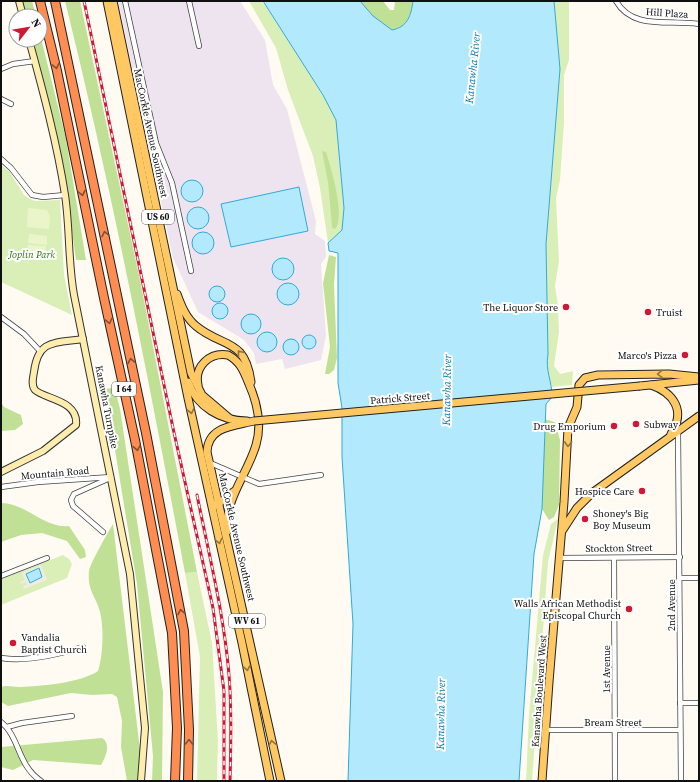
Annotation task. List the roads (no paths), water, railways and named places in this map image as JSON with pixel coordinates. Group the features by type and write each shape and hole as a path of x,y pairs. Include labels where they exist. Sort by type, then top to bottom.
{"highway":[{"name":"I 64","path":"40,1 57,71 135,440 172,632 177,728 176,781"},
{"name":"I 64","path":"55,1 146,432 184,631 189,730 188,781"}],"main road":[{"name":"MacCorkle Avenue Southwest","path":"107,1 182,363"},
{"name":"MacCorkle Avenue Southwest","path":"113,1 190,373 202,395 231,421"},
{"name":"Kanawha Turnpike","path":"31,48 50,121 65,195 71,278 131,582 145,728 140,781"},
{"path":"169,269 180,300 190,320 202,331 236,348 244,358 249,371 251,390 258,416 258,434 254,449 235,490 228,510 227,524 229,551"},
{"path":"1,472 43,451 74,428 76,422 74,415 63,402 36,391 33,386 35,363 40,351 45,346 54,343 83,339"},
{"path":"202,395 197,379 201,366 208,359 221,354 228,355 238,362 251,390"},
{"name":"Patrick Street","path":"182,363 188,384 198,401 220,417 231,421 254,421 651,385 699,378"},
{"path":"182,363 206,462"},
{"name":"Kanawha Boulevard West","path":"542,781 562,531 568,428 577,407 579,385 582,380 590,376 606,375 669,374 699,378"},
{"path":"651,385 664,390 676,405 677,419 669,436"},
{"name":"Kanawha Boulevard West","path":"562,531 575,512 592,494 669,436 699,416"},
{"path":"206,462 207,448 211,437 231,421"},
{"name":"MacCorkle Avenue Southwest","path":"206,462 270,781"},
{"path":"215,505 235,490"},
{"path":"564,502 568,511 575,512"},
{"name":"MacCorkle Avenue Southwest","path":"215,505 229,551 250,637 281,781"}],"street":[{"path":"125,1 156,143 172,183 191,271"},
{"path":"189,1 198,46"},
{"name":"Hill Plaza","path":"616,1 619,6 630,15 644,21 699,24"},
{"path":"1,69 14,64 35,61"},
{"path":"1,98 11,104"},
{"path":"1,159 11,168 32,195 43,197 65,195"},
{"path":"1,317 24,334 40,351"},
{"name":"2nd Avenue","path":"678,430 680,557 680,781"},
{"path":"206,462 254,482 264,484 321,475"},
{"path":"103,532 73,506 71,500 74,494 100,484 111,477"},
{"name":"Mountain Road","path":"1,488 38,482 111,477"},
{"name":"Stockton Street","path":"559,558 680,557"},
{"path":"1,576 47,558"},
{"name":"1st Avenue","path":"614,558 615,781"},
{"path":"680,578 699,578"},
{"path":"1,658 15,659 60,653 83,647"},
{"path":"680,703 699,703"},
{"path":"7,727 22,723 72,716"},
{"path":"1,722 7,727 26,768 40,781"},
{"name":"Bream Street","path":"545,730 680,730"}],"water":[{"name":"Kanawha River","path":"263,1 360,1 373,16 392,30 402,26 408,20 413,1 554,1 560,69 546,244 547,366 552,397 546,404 542,509 534,554 519,781 348,781 353,624 342,457 342,408 338,383 338,253 329,251 328,243 342,230 344,208 336,120 323,95"},
{"path":"192,180 200,183 203,191 200,199 192,202 184,199 181,191 184,183"},
{"path":"299,187 308,231 231,247 221,204"},
{"path":"198,207 206,210 209,218 206,226 198,229 190,226 187,218 190,210"},
{"path":"203,232 211,235 214,243 211,251 203,254 195,251 192,243 195,235"},
{"path":"283,258 291,261 294,269 291,277 283,280 275,277 272,269 275,261"},
{"path":"288,283 296,286 299,294 296,302 288,305 280,302 277,294 280,286"},
{"path":"217,286 224,291 225,294 220,301 217,302 210,297 209,294 214,287"},
{"path":"220,303 227,308 228,311 223,318 220,319 213,314 212,311 217,304"},
{"path":"251,314 258,317 261,324 258,331 251,334 244,331 241,324 244,317"},
{"path":"267,332 274,335 277,342 274,349 267,352 260,349 257,342 260,335"},
{"path":"306,335 312,335 316,339 316,345 312,349 306,349 302,345 302,339"},
{"path":"291,339 298,344 299,347 294,354 291,355 284,350 283,347 288,340"},
{"path":"39,568 42,577 30,583 26,574"}],"railway":[{"path":"84,1 173,428 213,608 224,691 224,781"},
{"path":"197,495 216,585 227,652 231,701 230,781"}],"place":[{"name":"The Liquor Store","path":"566,307"},
{"name":"Truist","path":"648,312"},
{"name":"Marco's Pizza","path":"685,355"},
{"name":"Subway","path":"636,424"},
{"name":"Drug Emporium","path":"614,426"},
{"name":"Hospice Care","path":"642,491"},
{"name":"Shoney's Big Boy Museum","path":"585,519"},
{"name":"Walls African Methodist Episcopal Church","path":"629,609"},
{"name":"Vandalia Baptist Church","path":"13,643"}],"park label":[{"name":"Joplin Park","path":"32,254"}]}
